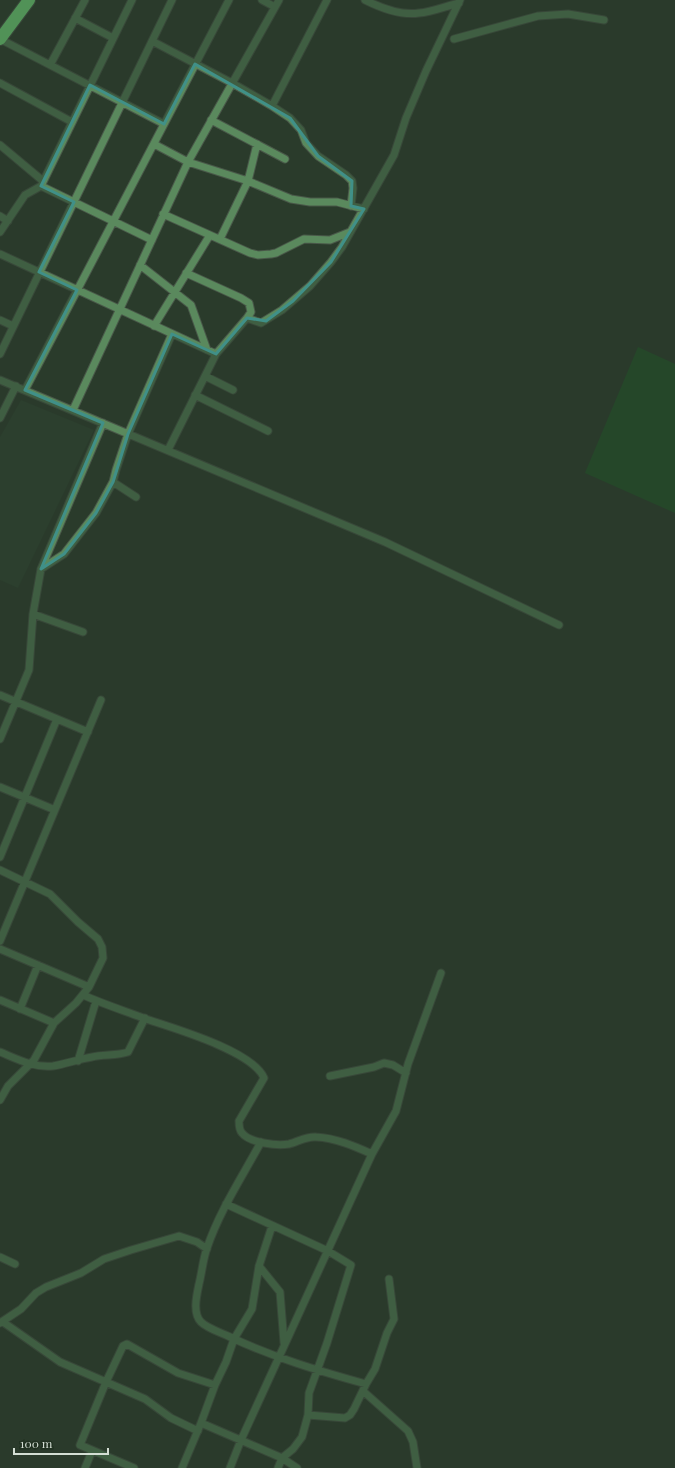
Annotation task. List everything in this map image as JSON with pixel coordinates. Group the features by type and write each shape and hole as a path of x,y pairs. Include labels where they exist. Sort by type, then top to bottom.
{"highway":[{"path":"0,39 29,0"}],"street":[{"path":"50,65 85,0"},
{"path":"0,232 25,195 42,183 132,0"},
{"path":"0,354 172,0"},
{"path":"25,390 229,0"},
{"path":"73,410 188,162 277,3 262,0"},
{"path":"272,106 327,0"},
{"path":"365,0 381,4 392,11 418,14 459,2"},
{"path":"247,318 261,323 293,301 310,286 331,262 364,209 394,156 406,118 426,71 459,2"},
{"path":"454,39 538,16 568,14 604,20"},
{"path":"75,18 114,38"},
{"path":"0,39 164,124"},
{"path":"152,41 272,106 295,122 301,130 304,140 318,156 346,175 352,182 351,206"},
{"path":"0,83 72,122"},
{"path":"211,120 285,159"},
{"path":"154,144 188,162 248,181 300,201 317,203 337,202 364,209"},
{"path":"220,239 248,181 257,144"},
{"path":"0,145 42,183 74,202 152,240"},
{"path":"163,214 250,253 264,255 276,253 304,239 330,240 350,232"},
{"path":"0,216 8,221"},
{"path":"154,326 210,235"},
{"path":"0,254 216,354"},
{"path":"140,265 191,305 207,350"},
{"path":"168,450 216,354 251,312 248,302 186,273"},
{"path":"0,320 13,326"},
{"path":"41,569 64,554 96,513 113,482 128,434 172,334"},
{"path":"205,376 234,390"},
{"path":"0,380 385,542 559,625"},
{"path":"0,418 16,386"},
{"path":"195,395 268,431"},
{"path":"0,739 29,670 33,614 41,569 103,423"},
{"path":"113,482 136,497"},
{"path":"33,614 84,632"},
{"path":"0,695 88,732"},
{"path":"0,942 3,926 25,881 101,700"},
{"path":"0,857 58,719"},
{"path":"0,787 55,810"},
{"path":"0,870 50,894 78,922 98,939 102,947 103,958 89,987 83,995 54,1023 34,1060 8,1086 0,1100"},
{"path":"0,949 89,987"},
{"path":"20,1009 38,965"},
{"path":"230,1468 241,1440 372,1154 396,1111 406,1073 441,973"},
{"path":"83,995 144,1018 179,1029 225,1048 248,1061 264,1078 239,1121 239,1127 242,1133 251,1139 275,1144 289,1144 310,1136 351,1144 372,1154"},
{"path":"0,1000 54,1023"},
{"path":"78,1061 96,1000"},
{"path":"0,1052 29,1064 52,1066 91,1057 118,1055 128,1052 144,1018"},
{"path":"330,1076 374,1067 384,1063 393,1065 406,1073"},
{"path":"261,1142 226,1204 207,1249 196,1297 197,1314 200,1321 212,1329 279,1358 364,1387 408,1431 413,1442 417,1468"},
{"path":"226,1204 328,1251 351,1265 327,1343 309,1393 308,1415 302,1437 293,1449 282,1458 278,1468"},
{"path":"182,1468 234,1339 252,1309 259,1266 272,1226"},
{"path":"198,1431 171,1418 145,1399 60,1362 1,1323 21,1309 36,1293 46,1287 80,1273 104,1259 178,1236 197,1242 207,1249"},
{"path":"0,1257 15,1264"},
{"path":"259,1266 280,1292 284,1345"},
{"path":"308,1415 345,1418 350,1415 354,1409 364,1387 375,1369 387,1333 394,1319 389,1279"},
{"path":"134,1468 80,1445 106,1382 123,1346 127,1344 178,1373 215,1385"},
{"path":"201,1423 282,1458 297,1468"},
{"path":"85,1468 92,1450"}],"highlighted area":[{"path":"195,64 290,118 318,156 352,181 351,206 364,209 331,262 293,301 266,321 247,318 216,354 172,334 128,434 113,482 96,513 64,554 41,569 103,423 25,390 77,290 39,272 74,202 41,186 90,85 164,124"}],"shaded area":[{"path":"21,400 94,430 18,588 0,580 0,437"}],"green space":[{"path":"638,347 675,364 675,513 585,473"}]}
